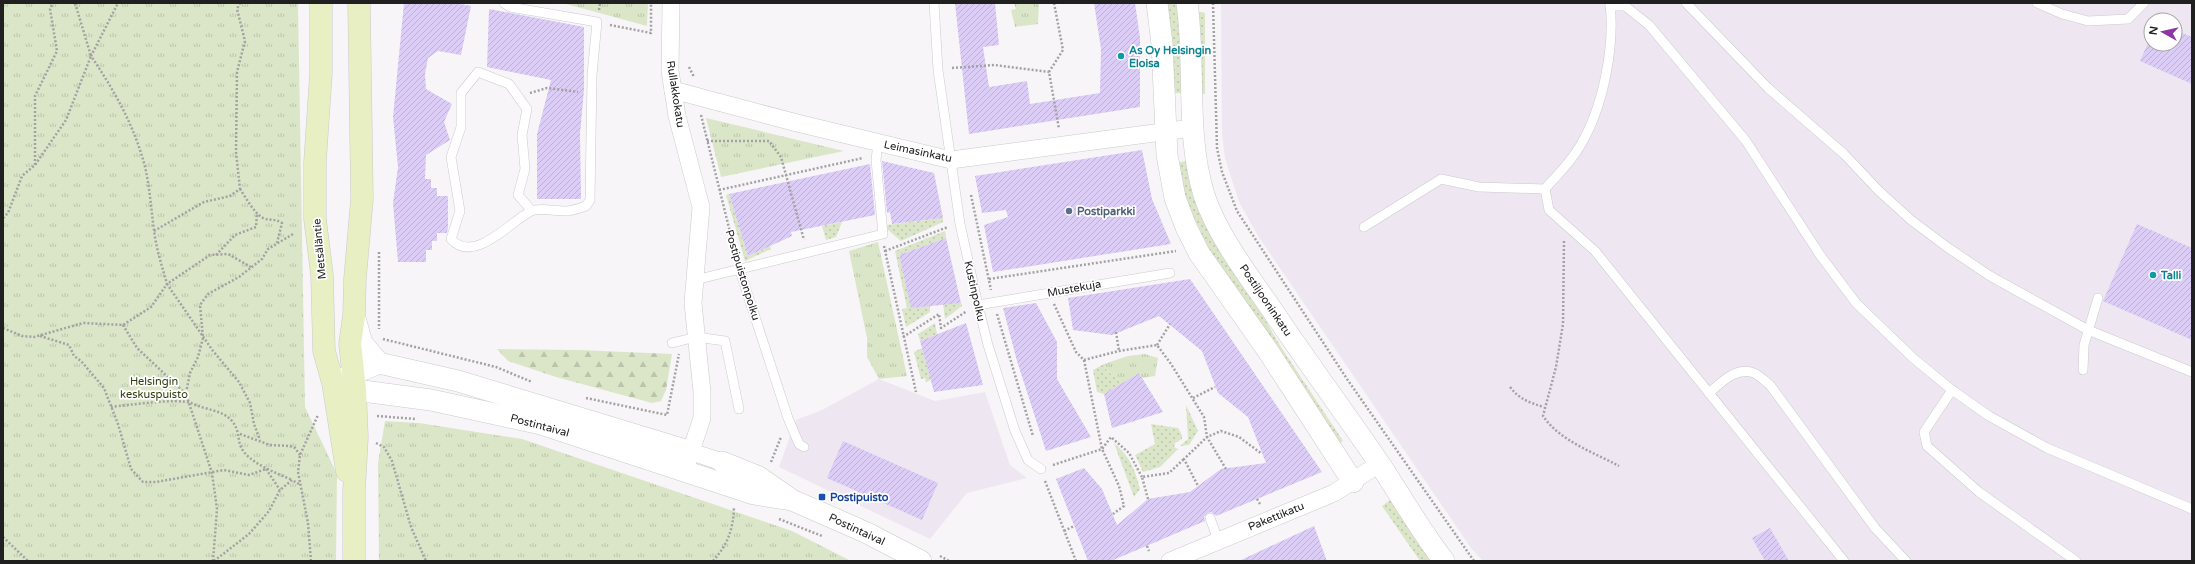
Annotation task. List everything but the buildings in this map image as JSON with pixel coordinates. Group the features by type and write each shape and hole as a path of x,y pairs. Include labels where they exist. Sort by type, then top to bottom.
{"main road":[{"name":"Metsäläntie","path":"321,3 321,74 315,162 316,219 322,275 324,351 333,383 347,470 354,491"},
{"name":"Metsäläntie","path":"354,561 354,491 357,437 350,344 354,315 355,279 362,199 359,3"}],"street":[{"name":"Rullakkokatu","path":"671,3 670,64 673,90 677,116 701,207 693,303 683,341 702,392 702,418 688,461"},
{"path":"1158,3 1162,44 1164,131 1168,167 1175,198 1199,254 1268,351 1352,482"},
{"name":"Postiljooninkatu","path":"1187,3 1191,31 1192,128 1201,181 1216,222 1307,361 1379,464 1429,542 1444,561"},
{"name":"Leimasinkatu","path":"673,90 877,149 951,160 1192,128"},
{"path":"354,315 362,344 380,363 354,382"},
{"name":"Postintaival","path":"380,363 458,381 688,461 754,494 792,500"},
{"name":"Postintaival","path":"333,383 354,382 541,424 688,461 722,462 759,477 792,500 867,533 921,561"},
{"name":"Pakettikatu","path":"1170,561 1334,493 1379,464"}],"lane":[{"path":"504,3 510,7 597,22 592,94 590,200 586,206 568,211 532,211 482,244 468,248 456,243 452,239 460,211 451,157 461,128 461,94 478,72 509,84 526,109 522,135 525,168 518,195 532,211"},
{"name":"Kustinpolku","path":"934,3 938,70 960,224 978,305 988,346 1015,431 1028,460 1041,469"},
{"path":"1686,3 1768,88 1844,154 1879,191 1911,220 1990,276 2088,330 2192,372"},
{"path":"2037,3 2062,14 2088,21 2128,18 2144,3"},
{"path":"1844,561 1595,251 1549,210 1545,189 1580,146 1598,109 1609,53 1610,5 1625,6 1649,25 1746,141 1820,255 1856,303 1913,358 1952,390 1990,416 2047,448 2192,509"},
{"path":"695,280 883,234 877,149"},
{"path":"1364,228 1441,179 1479,187 1545,189"},
{"name":"Postipuistonpolku","path":"739,268 788,418 799,444 804,447"},
{"name":"Mustekuja","path":"978,305 1170,274"},
{"path":"2082,370 2084,345 2098,298"},
{"path":"683,341 725,341 739,409"},
{"path":"1709,393 1730,376 1739,372 1754,373 1770,385 1875,528 1906,561"},
{"path":"1952,390 1924,432 1927,446 1979,492 2076,561"},
{"path":"1210,518 1218,540"}],"path":[{"path":"35,165 35,96 57,51 50,9 53,3"},
{"path":"75,3 91,56 110,84 128,119 145,167 154,231 166,284 203,338 239,382 250,403 260,440"},
{"path":"3,218 8,213 22,176 35,165 66,120 91,56 118,3"},
{"path":"240,3 237,9 245,41 237,72 236,152 240,189 257,212 264,218 275,218 282,223 276,243"},
{"path":"597,22 651,33 651,3"},
{"path":"1054,3 1063,50 1049,72 1062,145"},
{"path":"1213,3 1217,148 1222,172 1237,211 1347,379 1474,561"},
{"path":"951,61 952,74"},
{"name":"Postipuistonpolku","path":"689,62 689,69 694,78 707,141 739,268"},
{"path":"952,68 995,65 1049,72"},
{"path":"547,88 592,94"},
{"path":"707,141 769,142 781,157 808,252"},
{"path":"719,190 786,175 877,149"},
{"path":"970,188 994,302 1034,440"},
{"path":"154,231 204,202 230,196 240,189"},
{"path":"216,255 235,235 256,227 257,212"},
{"path":"1564,223 1563,324 1556,367 1544,406 1543,416 1548,424 1563,437 1619,466"},
{"path":"885,251 944,228 960,224"},
{"path":"186,394 190,373 198,357 203,338 200,305 208,294 239,277 251,266 262,259 268,249 293,234"},
{"path":"883,234 885,251 916,392"},
{"path":"989,279 1182,251"},
{"path":"3,328 22,336 40,336 83,323 123,325 151,307 166,284 210,255 228,254 251,266"},
{"path":"1049,293 1076,352 1084,360 1102,449 1119,486 1124,506 1112,514"},
{"path":"903,337 939,314 941,328 978,305"},
{"path":"1084,360 1119,351 1157,345 1170,324"},
{"path":"123,325 137,348 186,394 190,402 195,424 212,473 217,509 213,561"},
{"path":"1116,332 1119,351"},
{"path":"40,336 69,345 74,356 81,361 104,388 124,444 131,469 144,482 156,482 224,470 250,475 266,469 299,484"},
{"path":"379,337 496,366 537,384"},
{"path":"579,397 668,415 683,341"},
{"path":"1157,345 1204,417 1207,436 1226,469"},
{"path":"311,561 308,523 299,484 300,455 309,432 333,383"},
{"path":"1192,398 1215,387"},
{"path":"1510,387 1516,396 1529,403 1544,406"},
{"path":"111,407 148,402 190,402 197,406 221,412 232,421 240,434 241,447 266,469 280,490"},
{"path":"377,416 424,420"},
{"path":"770,465 788,418"},
{"path":"1142,476 1169,473 1207,436 1221,431 1239,436 1262,454"},
{"path":"240,434 260,440 270,445 290,446 296,448 300,455"},
{"path":"1076,561 1041,469 1102,449 1111,437 1129,453 1142,476 1148,499"},
{"path":"373,442 384,447 392,461 411,527 426,561"},
{"path":"1184,459 1198,486"},
{"path":"213,561 249,534 269,511 280,490 292,480"},
{"path":"1258,499 1260,504"},
{"path":"713,561 722,551 733,522 734,503 740,505"},
{"path":"772,516 823,537"},
{"path":"1064,531 1074,526"},
{"path":"3,537 28,561"},
{"path":"1147,546 1149,551"}],"shaded area":[{"path":"1221,3 2192,3 2192,561 1483,561 1471,548 1258,236 1239,202 1225,158 1222,134"},
{"path":"879,379 935,401 985,392 1010,465 1027,478 967,493 930,539 779,467 796,420 822,410"}],"green space":[{"name":"Helsingin keskuspuisto","path":"3,3 298,3 305,407 337,474 336,561 3,561"},
{"path":"648,3 647,26 566,4"},
{"path":"1014,3 1039,3 1038,24 1015,27 1011,10 1016,9"},
{"path":"1167,3 1176,3 1177,7 1181,54 1182,93 1173,93 1171,29"},
{"path":"1197,11 1205,13 1205,94 1199,94"},
{"path":"706,118 844,151 721,177"},
{"path":"1186,161 1193,195 1281,347 1343,441 1340,443 1208,248 1184,195 1176,163"},
{"path":"729,194 748,256 770,246 771,249 745,261 726,195"},
{"path":"943,218 943,222 901,241 888,230 887,225"},
{"path":"842,222 836,237 826,240 822,226"},
{"path":"945,231 946,238 899,255 911,307 930,306 930,312 906,327 902,309 907,308 895,251"},
{"path":"878,242 907,376 879,379 867,357 867,338 849,251"},
{"path":"961,303 962,306 945,319 943,304"},
{"path":"935,323 937,334 920,341 918,334"},
{"path":"922,348 931,380 926,382 925,378 921,379 914,352"},
{"path":"497,349 579,350 672,354 666,390 661,401 652,403 556,377 508,361"},
{"path":"1145,354 1158,358 1155,376 1142,378 1139,373 1123,383 1107,371 1104,364 1128,356"},
{"path":"1104,364 1107,371 1123,383 1104,394 1097,392 1093,370"},
{"path":"1186,405 1198,431 1189,445 1180,446 1188,439"},
{"path":"385,421 419,423 522,439 792,531 851,561 379,561 378,463"},
{"path":"1151,424 1178,428 1182,435 1182,439 1175,443 1174,447 1178,449 1160,467 1143,472 1135,455 1155,444"},
{"path":"1114,443 1128,459 1134,469 1140,489 1134,497"},
{"path":"1390,500 1432,561 1420,561 1382,506"}],"place":[{"name":"As Oy Helsingin Eloisa","path":"1121,56"},
{"name":"Postiparkki","path":"1069,211"},
{"name":"Talli","path":"2153,275"},
{"name":"Postipuisto","path":"822,497"}]}
